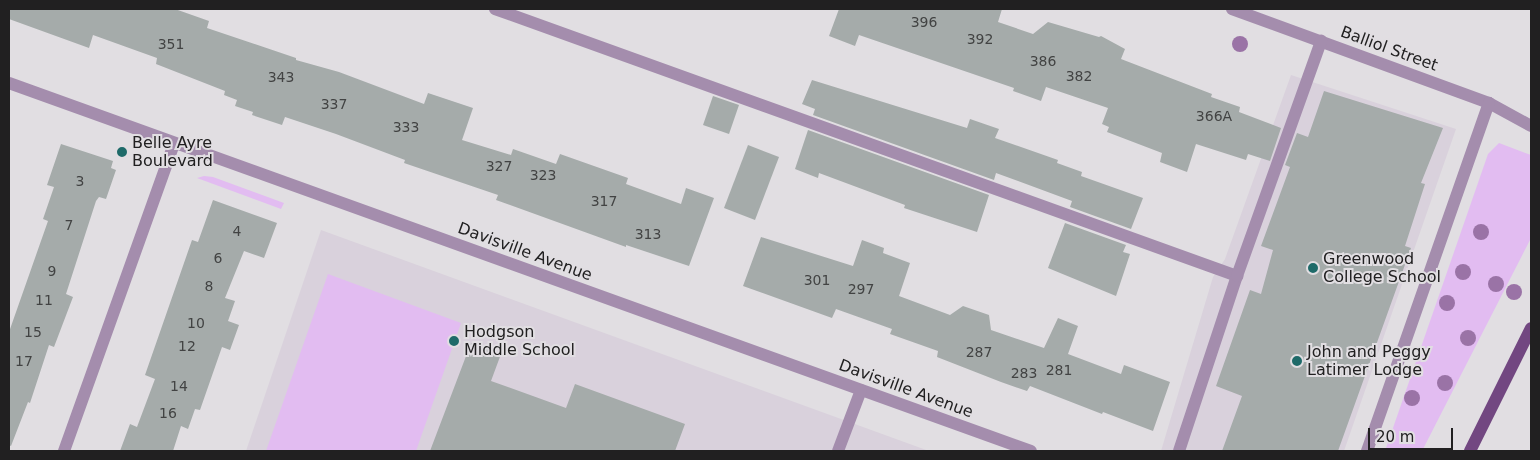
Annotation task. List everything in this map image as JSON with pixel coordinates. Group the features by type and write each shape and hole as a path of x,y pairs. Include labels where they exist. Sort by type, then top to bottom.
{"main road":[{"path":"1470,451 1531,328"}],"street":[{"path":"494,9 1237,276"},
{"name":"Balliol Street","path":"1232,9 1489,103 1531,126"},
{"path":"1179,451 1237,276 1321,41"},
{"name":"Davisville Avenue","path":"9,83 1030,451"},
{"path":"1367,451 1489,103"},
{"path":"64,451 174,143"},
{"path":"838,451 861,390"}],"shaded area":[{"name":"Greenwood College School","path":"1291,75 1456,129 1344,451 1161,451 1213,277 1225,259"},
{"path":"1499,143 1531,155 1531,238 1422,451 1385,451 1488,154"},
{"path":"204,176 213,177 284,203 281,209 197,178"},
{"name":"Hodgson Middle School","path":"321,230 929,451 246,451"},
{"path":"328,274 461,323 416,451 266,451"}],"building":[{"path":"9,9 175,9 209,21 207,28 296,58 296,60 339,72 424,104 428,93 473,108 462,140 511,155 513,149 556,164 560,154 628,178 626,184 681,204 686,188 714,198 689,266 626,245 626,247 496,200 498,195 404,163 405,160 336,134 285,117 282,125 252,115 253,112 235,106 237,100 224,95 225,91 156,64 157,58 93,35 89,48 9,19"},
{"path":"839,9 1002,9 998,22 1033,34 1048,22 1101,36 1125,49 1121,59 1212,94 1211,97 1240,107 1239,112 1281,128 1270,161 1248,154 1246,160 1196,144 1187,172 1160,162 1162,153 1107,132 1109,127 1102,124 1108,108 1046,87 1041,101 1013,91 1014,88 859,35 855,46 829,36"},
{"path":"812,80 967,128 970,119 999,129 995,138 1058,160 1057,163 1082,172 1081,176 1143,198 1131,229 1070,207 1072,201 996,173 994,180 813,115 815,109 802,104"},
{"name":"Greenwood College School","path":"1324,91 1443,128 1421,183 1425,184 1405,246 1411,248 1338,451 1222,451 1242,396 1216,386 1250,290 1261,294 1273,250 1261,246 1290,167 1285,165 1297,133 1308,137"},
{"path":"713,96 739,105 729,134 703,125"},
{"path":"808,130 989,195 977,232 904,208 905,205 819,173 818,178 795,169"},
{"path":"61,144 113,161 111,168 116,170 106,199 99,197 96,201 66,294 73,297 54,347 49,345 30,403 28,402 11,446 9,445 9,332 48,221 43,219 54,187 47,185"},
{"path":"748,145 779,157 755,220 724,208"},
{"path":"213,200 277,223 264,258 244,251 225,298 235,301 228,321 239,325 230,350 222,347 200,410 195,409 188,429 181,426 173,451 120,451 130,424 137,427 155,379 145,375 192,240 198,242"},
{"path":"1065,223 1126,245 1123,252 1130,254 1116,296 1048,268"},
{"path":"761,237 853,266 862,240 884,248 883,253 910,263 899,296 950,315 963,306 989,315 991,330 1044,348 1058,318 1078,326 1068,354 1121,374 1124,365 1170,382 1153,431 1103,412 1102,414 1030,386 1027,391 1001,382 937,357 938,351 890,334 892,329 836,309 832,318 743,286"},
{"path":"471,343 501,354 491,381 566,408 575,384 685,424 675,451 430,451"}],"place":[{"name":"Belle Ayre Boulevard","path":"122,152"},
{"name":"Greenwood College School","path":"1313,268"},
{"name":"Hodgson Middle School","path":"454,341"},
{"name":"John and Peggy Latimer Lodge","path":"1297,361"}]}
